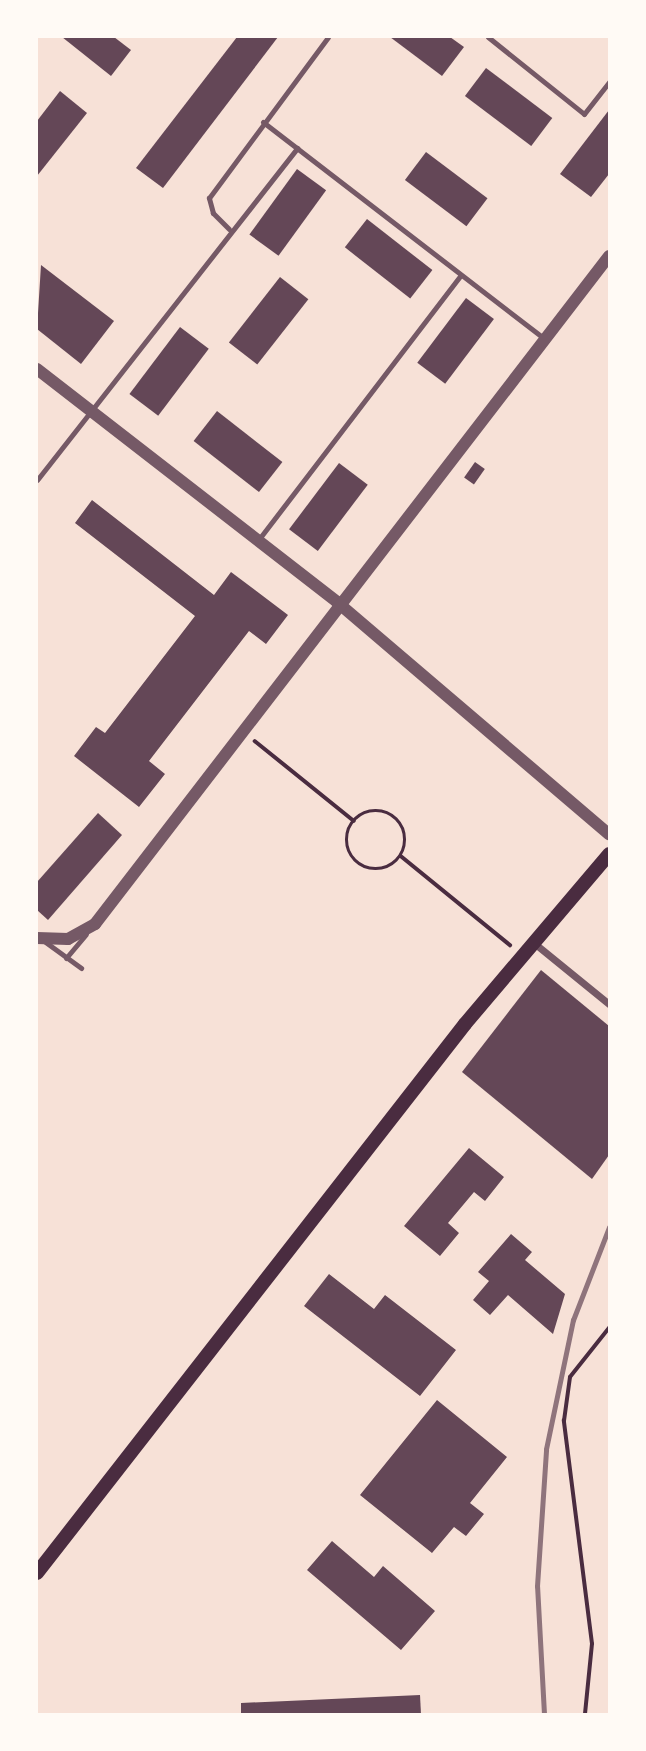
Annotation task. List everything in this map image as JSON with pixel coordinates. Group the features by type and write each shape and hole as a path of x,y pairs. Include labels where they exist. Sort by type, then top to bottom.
{"main road":[{"path":"37,1573 523,955 609,854"}],"street":[{"path":"40,940 68,939 95,924 247,734 337,602 542,337 609,256"},
{"path":"37,369 337,602 609,834"},
{"path":"533,943 609,1004"}],"lane":[{"path":"229,229 212,213 209,198 328,37"},
{"path":"488,37 584,114 609,82"},
{"path":"263,122 542,337"},
{"path":"37,480 229,229 296,148"},
{"path":"257,542 461,275"},
{"path":"66,958 95,924"},
{"path":"40,940 81,968"}],"path":[{"path":"247,734 354,821"},
{"path":"380,811 397,820 405,837 401,856 386,867 359,864 347,839 354,821 380,811"},
{"path":"401,856 523,955"},
{"path":"585,1714 592,1644 564,1421 570,1377 609,1328"}],"building":[{"path":"62,37 114,37 131,50 111,76"},
{"path":"237,37 278,37 163,188 136,168"},
{"path":"390,37 450,37 464,47 442,76"},
{"path":"486,68 552,118 531,146 465,96"},
{"path":"60,91 87,113 37,176 37,121"},
{"path":"609,110 609,174 591,197 560,174"},
{"path":"426,152 487,198 466,226 405,180"},
{"path":"297,169 326,190 279,256 249,235"},
{"path":"367,219 432,270 410,298 345,247"},
{"path":"41,265 114,321 81,364 37,329"},
{"path":"280,277 308,299 257,365 229,342"},
{"path":"466,298 494,319 445,384 417,363"},
{"path":"180,327 209,349 158,416 129,394"},
{"path":"217,411 282,462 259,492 194,441"},
{"path":"475,462 485,469 474,484 464,478"},
{"path":"339,463 368,485 318,551 289,529"},
{"path":"92,500 214,595 231,572 288,615 266,644 249,631 149,761 165,774 139,807 74,756 96,727 105,733 195,616 75,523"},
{"path":"98,813 122,835 48,920 37,910 37,882"},
{"path":"541,970 609,1026 609,1155 592,1179 462,1072"},
{"path":"469,1148 504,1177 485,1201 474,1192 448,1223 459,1233 440,1256 404,1226"},
{"path":"511,1234 532,1252 525,1260 565,1294 553,1334 508,1295 490,1315 473,1300 489,1281 478,1272"},
{"path":"329,1274 374,1309 385,1295 456,1350 420,1396 304,1306"},
{"path":"437,1400 507,1457 470,1503 484,1514 466,1536 454,1527 432,1553 360,1495"},
{"path":"332,1541 374,1577 383,1566 435,1611 401,1650 307,1570"},
{"path":"420,1695 421,1714 241,1714 241,1703"}],"railway":[{"path":"544,1714 537,1586 546,1449 573,1320 609,1227"}]}
